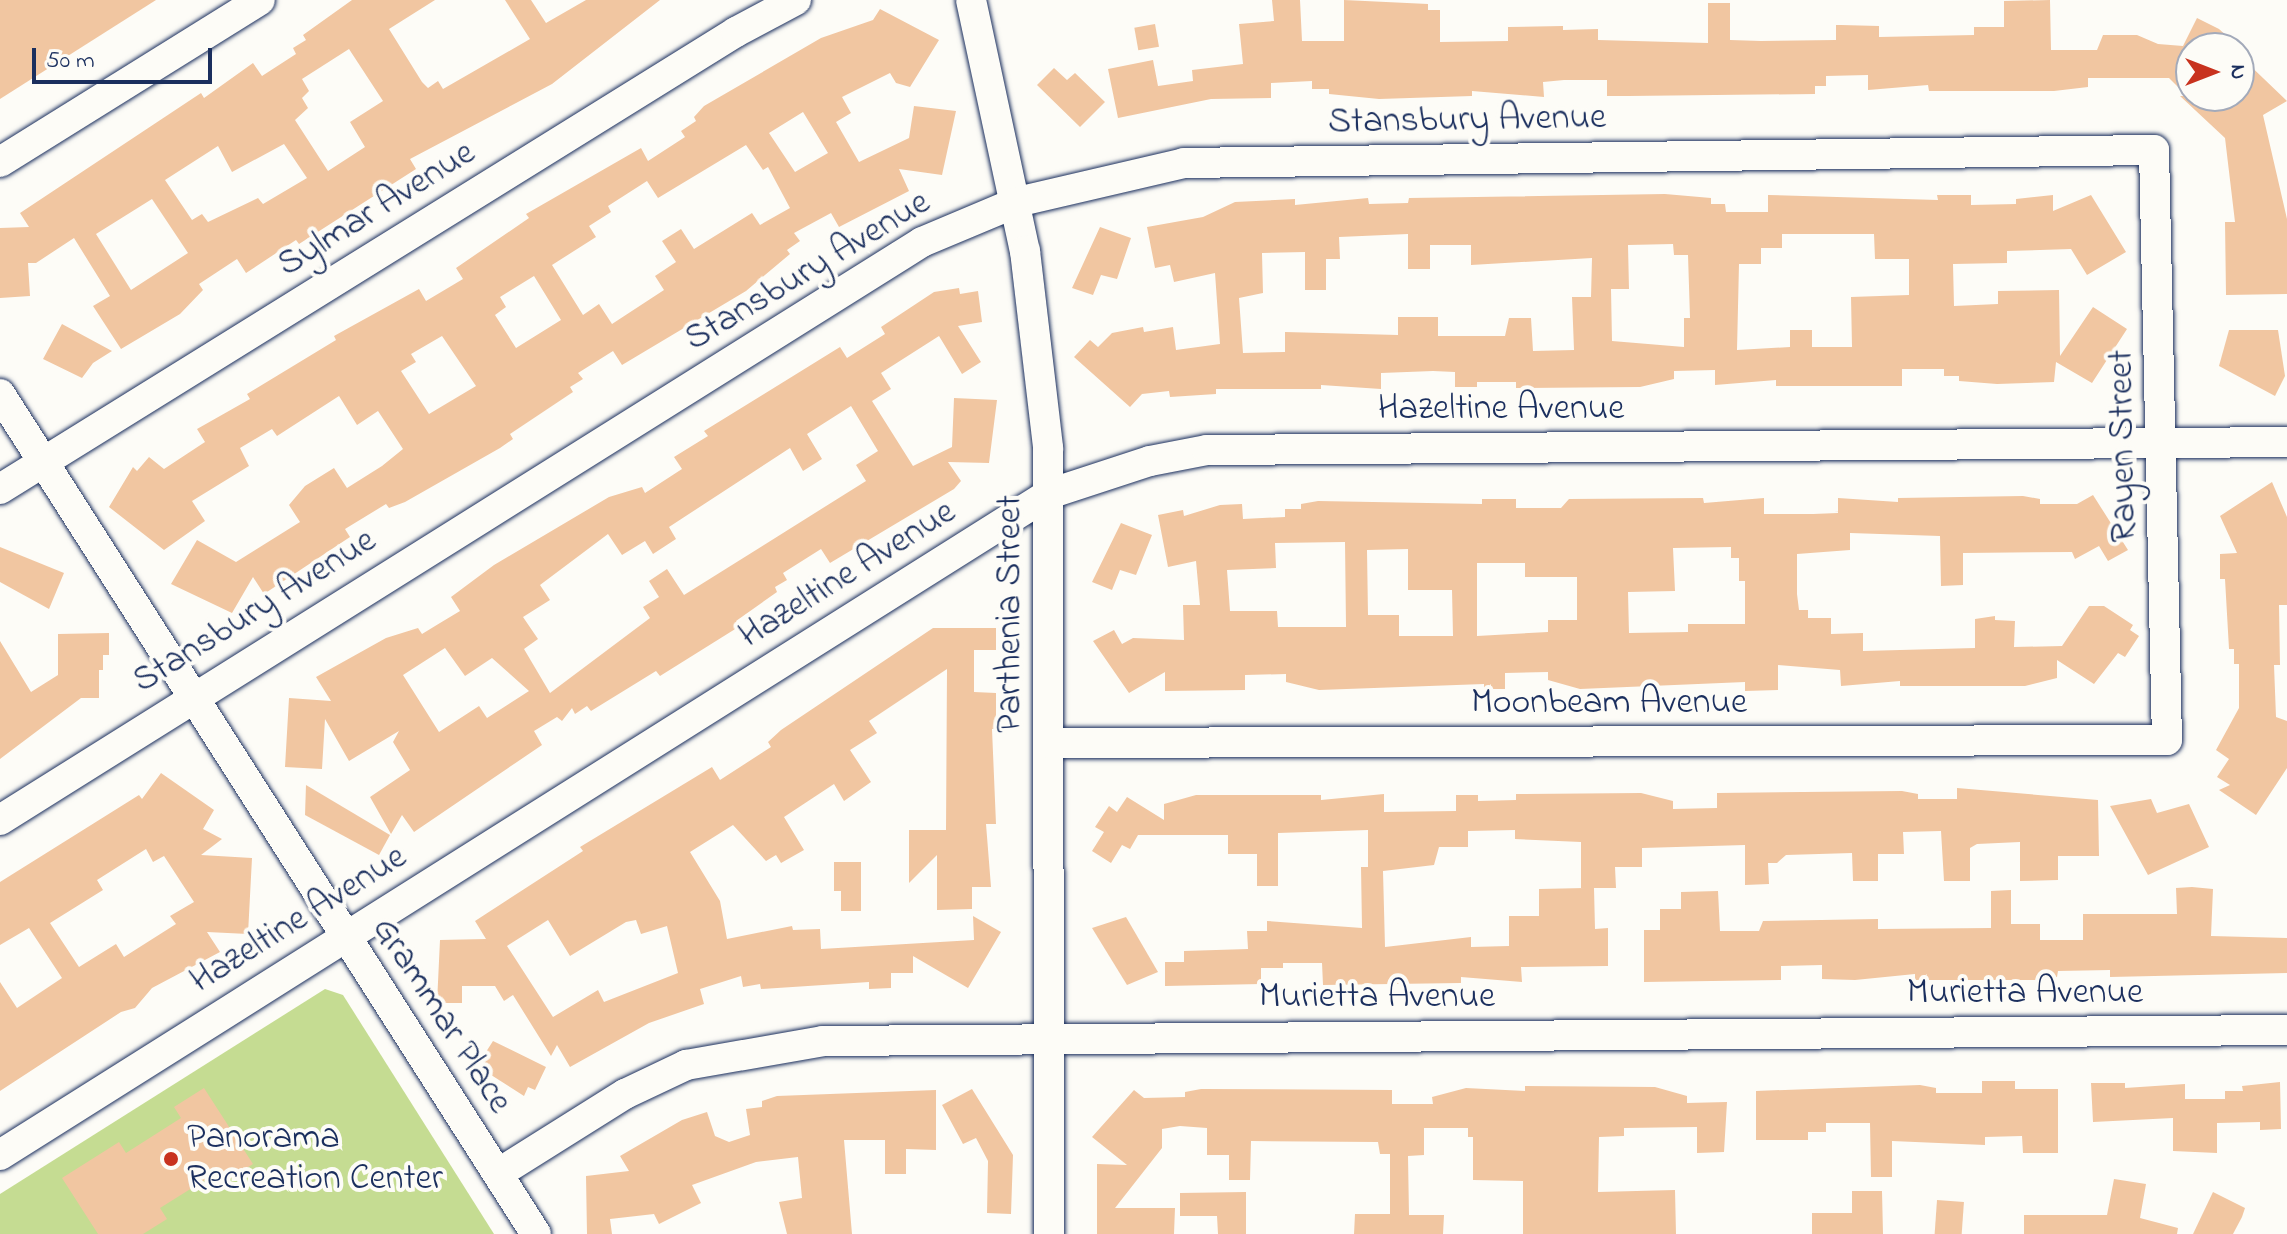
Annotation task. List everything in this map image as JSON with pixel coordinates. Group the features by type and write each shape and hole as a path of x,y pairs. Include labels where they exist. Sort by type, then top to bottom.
{"street":[{"path":"0,162 260,0"},
{"name":"Sylmar Avenue","path":"0,489 736,32 796,0"},
{"name":"Parthenia Street","path":"971,0 1017,202 1034,310 1049,494 1049,1234"},
{"name":"Stansbury Avenue","path":"0,820 193,695 922,242 1017,202 1184,163 2154,150"},
{"name":"Rayen Street","path":"2154,150 2167,740"},
{"name":"Grammar Place","path":"0,394 193,695 343,937 536,1234"},
{"name":"Hazeltine Avenue","path":"0,1155 1049,494 1150,461 1207,450 2287,442"},
{"name":"Moonbeam Avenue","path":"1050,743 2167,740"},
{"name":"Murietta Avenue","path":"499,1173 625,1094 686,1065 823,1041 2287,1030"}],"green space":[{"path":"325,989 343,995 494,1234 0,1234 0,1194"}],"building":[{"path":"0,0 156,0 0,99"},
{"path":"352,0 435,0 389,29 422,82 428,88 438,81 443,89 530,39 505,0 531,0 546,23 586,0 660,0 552,84 410,159 416,169 299,244 296,240 246,273 237,259 199,284 203,290 180,314 121,349 93,306 110,296 74,238 36,263 28,263 30,296 0,298 0,228 29,227 20,213 201,93 204,98 253,63 262,76 296,54 293,48 306,40 303,35","holes":["349,49 383,101 350,122 365,147 328,171 295,120 308,108 302,98 309,91 302,79","284,144 307,178 263,204 258,198 208,222 202,214 192,220 165,180 218,146 232,172","152,199 188,253 131,290 96,234"]},
{"path":"1272,0 1300,0 1302,41 1344,41 1344,0 1428,4 1428,10 1440,10 1440,42 1508,41 1508,27 1563,26 1563,30 1598,29 1598,40 1708,43 1708,3 1730,3 1730,40 1836,40 1836,25 1879,26 1879,37 1974,35 1974,27 2004,27 2004,1 2050,0 2051,50 2097,50 2103,35 2137,35 2158,44 2175,45 2175,84 2169,78 2088,78 2088,87 2054,91 1929,91 1928,85 1868,90 1868,75 1826,76 1826,86 1815,86 1815,94 1607,96 1607,80 1564,80 1543,82 1544,97 1472,91 1472,96 1379,99 1329,94 1329,89 1312,89 1312,81 1271,83 1271,98 1211,99 1118,118 1108,69 1153,60 1158,86 1193,81 1192,70 1243,64 1239,24 1274,21"},
{"path":"880,9 939,40 910,87 896,83 890,73 842,97 851,113 836,122 859,162 909,138 914,106 956,111 942,175 899,169 909,191 839,227 831,213 794,233 800,241 787,250 790,254 746,291 622,365 613,351 578,373 583,379 570,387 573,392 510,434 513,439 500,448 405,502 389,508 386,504 345,529 350,537 264,594 253,577 232,613 171,584 197,540 236,562 300,522 289,505 305,486 334,468 347,488 382,466 403,449 378,411 357,425 339,396 277,436 272,429 240,448 249,466 192,501 205,521 164,550 109,507 133,467 137,471 149,457 164,469 205,442 197,429 250,399 247,394 336,340 334,336 419,289 426,301 463,279 456,268 529,218 526,214 641,148 648,161 685,137 681,131 696,121 694,117 704,106 821,38 873,20","holes":["803,112 828,153 795,172 769,133","746,145 763,170 768,167 790,208 760,225 752,213 694,249 681,229 662,241 676,262 655,276 664,290 612,324 599,304 583,315 552,265 596,237 589,226 611,212 608,206 647,181 658,198","534,276 561,320 516,348 495,315 506,307 500,297","442,336 476,386 429,414 401,371 416,362 411,354"]},
{"path":"2197,18 2222,32 2190,32"},
{"path":"1155,24 1159,47 1138,50 1134,28"},
{"path":"1054,68 1067,80 1075,73 1105,102 1080,127 1037,85"},
{"path":"2255,70 2287,101 2263,115 2287,219 2287,294 2226,295 2225,222 2235,222 2225,138 2197,112 2255,112"},
{"path":"1665,194 1711,198 1711,204 1725,204 1726,212 1768,212 1768,195 1938,200 1937,195 1971,195 1971,205 2016,204 2016,199 2053,195 2053,211 2091,195 2126,252 2087,275 2071,249 2007,251 2007,263 1953,264 1954,306 1998,304 1998,291 2059,290 2060,356 2093,307 2127,329 2092,383 2056,362 2054,382 1997,384 1959,381 1959,376 1944,376 1944,369 1902,369 1902,386 1776,386 1776,380 1715,385 1715,370 1674,371 1674,379 1640,387 1516,388 1516,382 1477,382 1477,387 1455,387 1455,372 1433,371 1381,373 1381,389 1321,385 1321,389 1216,389 1216,394 1170,397 1169,391 1142,394 1130,407 1074,357 1090,340 1098,347 1112,333 1143,327 1144,332 1173,327 1176,350 1220,344 1215,273 1174,282 1170,265 1155,268 1147,227 1203,217 1235,202 1295,199 1295,205 1368,198 1369,204 1408,203 1409,198","holes":["1408,234 1408,269 1430,269 1430,245 1471,245 1471,265 1592,258 1591,297 1572,297 1574,350 1533,351 1531,318 1509,318 1505,336 1438,336 1438,317 1398,317 1398,335 1285,332 1285,352 1243,353 1239,298 1263,293 1262,253 1305,252 1305,290 1326,290 1326,259 1340,259 1339,237","1782,234 1874,234 1875,259 1909,259 1909,295 1851,297 1852,347 1812,347 1812,330 1790,330 1790,347 1737,350 1739,264 1761,264 1761,248 1782,248","1673,244 1674,255 1688,255 1690,318 1684,318 1684,347 1612,341 1611,289 1629,289 1628,245"]},
{"path":"1100,227 1131,238 1117,279 1101,275 1093,295 1072,288"},
{"path":"959,288 960,294 978,291 982,322 958,326 981,362 962,374 939,336 881,373 891,389 872,401 913,466 952,447 954,398 997,400 989,463 948,462 961,481 954,489 830,563 821,549 783,573 787,580 775,587 777,592 736,621 740,626 660,676 656,671 591,711 587,706 575,714 572,708 562,721 557,717 534,731 542,745 414,832 402,815 391,834 370,797 410,770 393,742 399,731 349,761 325,719 322,769 285,767 289,698 331,701 316,677 386,638 418,628 422,634 460,611 451,597 494,565 609,497 642,487 645,493 682,469 674,457 708,436 704,431 840,347 847,358 885,334 881,327 934,292","holes":["851,406 878,451 856,465 866,481 684,595 667,569 649,581 659,597 643,607 650,618 550,693 524,649 538,639 523,617 550,600 540,585 608,534 622,555 645,541 653,554 676,539 669,527 790,448 803,471 822,459 807,434","445,648 465,676 492,658 529,691 487,718 479,706 439,732 403,675"]},
{"path":"62,324 112,351 93,363 82,378 43,359"},
{"path":"2229,330 2278,330 2285,376 2275,396 2219,366"},
{"path":"2272,482 2287,517 2287,605 2279,605 2280,665 2274,665 2276,717 2287,721 2287,768 2256,815 2219,790 2230,785 2217,777 2229,759 2216,750 2239,708 2239,664 2234,664 2234,649 2229,649 2225,579 2220,579 2220,554 2237,553 2220,516"},
{"path":"2093,495 2128,550 2108,561 2099,546 2075,559 2072,552 1963,553 1963,585 1941,586 1940,536 1850,533 1850,550 1797,554 1797,594 1799,610 1808,610 1808,618 1831,618 1831,634 1863,633 1863,651 1975,648 1975,619 1995,616 1995,620 2015,621 2014,647 2062,646 2089,606 2104,606 2133,625 2130,630 2139,636 2125,657 2118,653 2094,684 2057,660 2057,678 2025,686 1900,686 1900,681 1841,686 1840,670 1778,665 1778,690 1745,691 1745,682 1580,689 1548,680 1548,672 1505,673 1505,689 1484,689 1484,684 1319,690 1286,682 1286,674 1245,675 1245,690 1165,691 1165,672 1129,693 1093,641 1114,630 1122,644 1133,638 1184,640 1183,605 1200,605 1196,561 1168,567 1158,515 1183,510 1184,516 1220,505 1242,504 1243,519 1285,517 1285,509 1301,509 1301,504 1318,501 1482,504 1482,499 1516,499 1516,508 1561,508 1569,499 1703,498 1704,503 1764,498 1764,514 1838,513 1838,498 1898,502 1898,498 2023,496 2040,499 2040,504 2077,504","holes":["1345,542 1346,627 1278,627 1277,611 1230,611 1227,570 1276,568 1275,543","1731,547 1731,558 1739,558 1739,581 1745,581 1745,624 1688,624 1688,632 1629,633 1628,592 1675,591 1673,548","1408,549 1408,590 1452,590 1453,636 1399,636 1399,615 1368,615 1367,550","1477,563 1525,563 1525,577 1577,577 1577,620 1548,620 1548,632 1477,636"]},
{"path":"1121,523 1152,535 1136,575 1120,570 1112,590 1092,582"},
{"path":"0,547 64,573 49,609 0,582"},
{"path":"933,628 996,628 996,650 974,650 974,692 996,693 996,729 992,729 996,824 986,824 991,887 972,887 972,909 937,910 937,855 909,883 909,830 946,830 947,669 869,721 877,733 850,750 871,782 844,801 834,784 784,817 804,850 781,863 776,855 766,861 733,825 690,852 720,901 727,939 792,926 793,930 820,929 821,949 974,940 973,916 1001,932 968,988 913,956 913,973 891,973 891,988 869,989 869,982 761,989 760,984 743,987 741,976 700,989 704,1004 649,1023 570,1067 557,1045 551,1056 513,995 504,1001 495,986 462,986 462,1003 437,1003 440,940 486,939 475,921 583,851 580,847 712,767 720,780 771,747 768,742 781,730","holes":["548,920 570,956 626,922 636,920 641,934 667,926 678,973 604,1002 598,990 553,1017 507,946"]},
{"path":"109,633 109,655 103,655 103,670 99,670 99,698 81,698 0,759 0,641 31,692 58,675 58,634"},
{"path":"161,773 214,810 203,829 222,839 201,855 252,858 248,934 207,932 220,952 152,988 135,1008 121,1012 0,1091 0,982 17,1008 62,978 29,928 0,945 0,882 139,795 142,799","holes":["146,849 153,862 164,856 194,902 170,916 176,924 124,957 116,944 79,967 50,923 103,890 97,880"]},
{"path":"306,785 390,835 379,855 305,815"},
{"path":"1957,788 2098,800 2099,856 2058,856 2058,880 2020,881 2020,842 1977,844 1970,848 1970,881 1944,881 1941,831 1903,832 1904,854 1878,854 1878,881 1853,881 1852,853 1786,855 1777,863 1768,863 1769,884 1745,885 1745,845 1642,848 1642,867 1615,867 1616,888 1594,888 1595,929 1608,928 1608,966 1521,967 1522,982 1461,977 1461,983 1323,985 1322,963 1283,963 1283,968 1261,968 1261,984 1165,986 1165,962 1184,962 1184,951 1248,949 1247,931 1267,931 1267,921 1362,928 1361,867 1368,867 1368,830 1278,833 1278,886 1257,886 1257,854 1228,854 1228,835 1138,835 1130,849 1122,845 1111,863 1092,851 1104,832 1095,827 1109,806 1117,812 1127,797 1164,820 1164,804 1196,795 1321,795 1321,800 1384,794 1384,812 1456,811 1456,795 1478,795 1478,801 1516,800 1516,794 1641,793 1673,801 1673,809 1717,808 1717,793 1902,791 1918,794 1918,799 1957,799","holes":["1515,830 1515,839 1581,842 1581,888 1585,888 1539,889 1539,916 1509,916 1509,946 1471,947 1471,937 1385,947 1383,871 1434,865 1439,847 1468,847 1468,831"]},
{"path":"2151,799 2157,813 2189,804 2209,847 2148,875 2110,806"},
{"path":"834,862 861,862 861,911 841,911 841,891 834,891"},
{"path":"2176,888 2213,889 2211,936 2287,938 2287,973 2110,977 2110,970 2058,971 2057,977 2041,980 1915,980 1915,974 1855,980 1822,979 1822,965 1781,966 1781,980 1644,982 1644,930 1660,930 1660,909 1681,909 1681,892 1718,891 1720,931 1759,931 1763,921 1878,919 1878,929 1991,928 1991,891 2011,890 2011,924 2040,924 2040,940 2083,940 2083,914 2177,914"},
{"path":"1126,917 1158,972 1127,985 1092,928"},
{"path":"493,1041 546,1067 535,1090 528,1087 524,1096 477,1066"},
{"path":"1982,1081 2015,1081 2015,1089 2058,1089 2058,1153 2023,1153 2022,1136 1985,1137 1985,1145 1892,1141 1892,1177 1871,1177 1870,1123 1826,1123 1826,1132 1808,1132 1808,1140 1756,1140 1756,1091 1920,1085 1936,1088 1936,1093 1982,1093"},
{"path":"2280,1082 2281,1129 2260,1130 2260,1122 2217,1123 2217,1153 2173,1151 2173,1118 2093,1122 2091,1083 2125,1083 2125,1088 2185,1084 2185,1099 2225,1099 2225,1091 2243,1091 2242,1086"},
{"path":"1525,1086 1655,1087 1687,1096 1687,1103 1727,1102 1724,1152 1697,1153 1697,1127 1624,1128 1624,1136 1599,1137 1598,1192 1675,1190 1676,1234 1523,1234 1523,1181 1473,1180 1473,1137 1468,1137 1468,1128 1424,1128 1424,1155 1408,1156 1409,1215 1444,1215 1443,1234 1354,1234 1355,1214 1390,1214 1390,1154 1380,1154 1378,1142 1251,1141 1250,1180 1229,1180 1229,1155 1207,1155 1207,1128 1180,1126 1162,1129 1162,1148 1115,1208 1175,1208 1174,1234 1097,1234 1097,1164 1127,1165 1092,1137 1134,1090 1144,1098 1185,1097 1185,1092 1201,1089 1392,1090 1392,1104 1433,1104 1432,1097 1466,1088 1525,1091"},
{"name":"Panorama Recreation Center","path":"204,1088 253,1164 222,1184 216,1173 160,1208 167,1219 143,1234 98,1234 62,1178 119,1142 126,1153 181,1118 174,1107"},
{"path":"972,1089 1013,1155 1011,1214 987,1213 988,1161 976,1138 963,1144 942,1105"},
{"path":"936,1090 936,1150 906,1149 906,1174 885,1174 885,1140 844,1140 852,1234 787,1234 779,1202 802,1198 798,1157 756,1162 692,1185 701,1203 659,1224 654,1214 610,1219 612,1234 587,1234 586,1176 629,1171 620,1156 682,1120 707,1112 715,1136 729,1142 750,1135 746,1109 762,1107 762,1101 777,1096"},
{"path":"2114,1179 2146,1184 2140,1218 2178,1228 2177,1234 2024,1234 2024,1215 2107,1215"},
{"path":"1852,1191 1882,1191 1883,1234 1812,1234 1812,1213 1852,1213"},
{"path":"1246,1192 1246,1234 1218,1234 1217,1216 1180,1216 1180,1193"},
{"path":"2213,1192 2245,1208 2242,1217 2233,1234 2193,1234"},
{"path":"1937,1200 1964,1202 1962,1234 1935,1234"}],"place":[{"name":"Panorama Recreation Center","path":"171,1159"}]}
